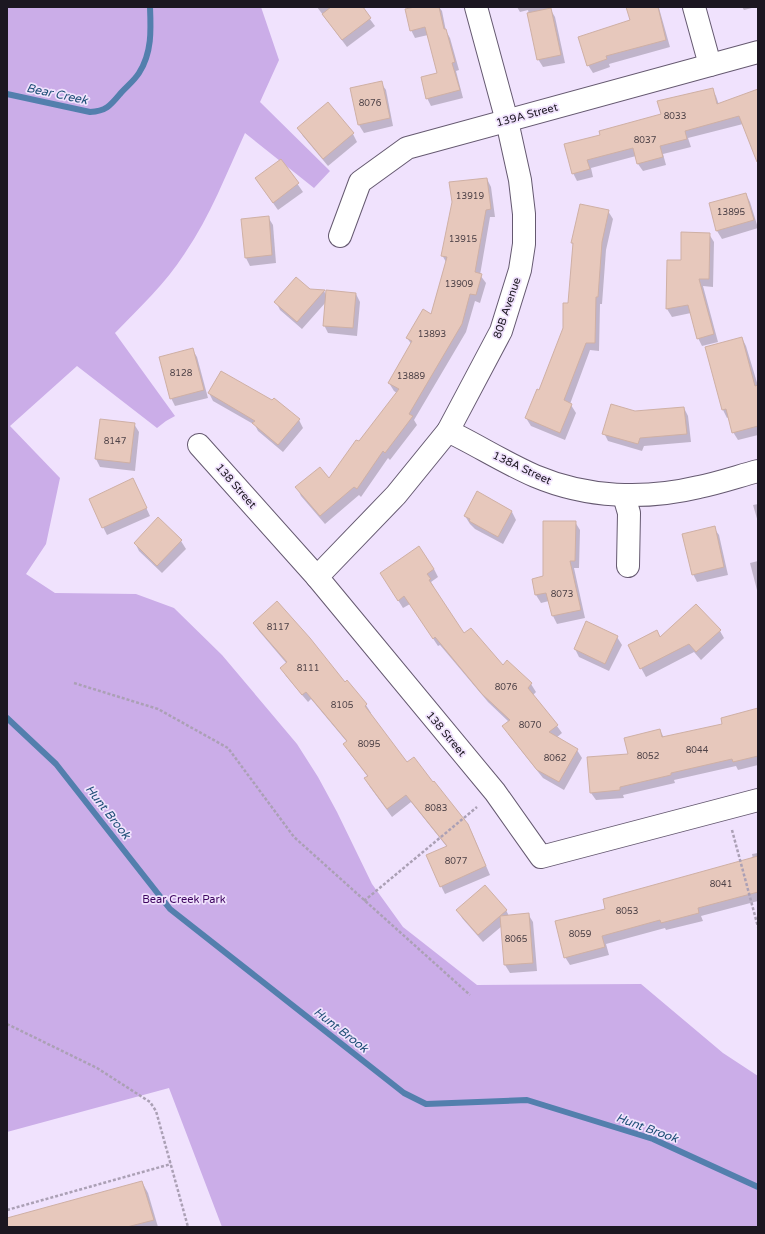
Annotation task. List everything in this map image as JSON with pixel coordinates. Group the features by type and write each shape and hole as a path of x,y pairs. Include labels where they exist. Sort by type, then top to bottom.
{"street":[{"name":"80B Avenue","path":"317,577 396,495 448,431 501,331 520,270 524,244 524,214 520,180 507,121 476,7"},
{"path":"694,7 710,65"},
{"name":"139A Street","path":"340,236 360,182 407,148 758,52"},
{"name":"138A Street","path":"448,431 536,476 570,488 624,496 653,495 693,488 758,471"},
{"name":"138 Street","path":"199,445 317,577 495,792 541,857 758,800"},
{"path":"624,496 629,513 628,566"}],"path":[{"path":"74,683 158,708 228,748 294,837 470,996"},
{"path":"364,901 477,807"},
{"path":"732,830 758,927"},
{"path":"7,1024 97,1068 150,1102 156,1111 188,1227"},
{"path":"7,1210 171,1164"}],"green space":[{"name":"Bear Creek Park","path":"7,7 261,7 279,60 260,102 330,171 314,188 245,133 225,179 202,225 178,264 161,285 115,333 175,416 157,428 77,366 10,426 60,478 46,544 26,574 55,593 136,594 174,608 222,655 297,744 318,777 337,812 372,884 403,927 477,985 641,984 723,1053 758,1076 758,1227 222,1227 169,1088 7,1132"}],"building":[{"path":"331,7 363,7 371,18 342,40 322,14"},
{"path":"415,7 439,7 444,29 446,29 455,62 452,63 460,90 426,99 421,77 437,73 425,27 410,31 405,9"},
{"path":"626,7 658,7 666,40 606,56 607,59 587,66 578,37 630,20"},
{"path":"551,8 561,55 537,60 527,13"},
{"path":"382,81 390,118 358,125 350,88"},
{"path":"713,88 717,104 758,89 757,162 739,116 685,131 687,139 660,146 663,157 637,164 633,148 587,160 590,169 572,174 564,144 600,135 599,131 661,114 657,101"},
{"path":"328,102 354,133 323,159 297,128"},
{"path":"281,159 299,183 273,203 255,178"},
{"path":"487,178 491,209 486,210 475,272 482,274 476,295 470,294 462,324 409,414 413,416 385,453 383,451 357,489 354,487 320,516 295,487 320,467 329,478 356,440 359,441 399,389 388,383 412,341 406,338 423,309 431,314 447,257 441,256 452,202 449,182"},
{"path":"746,193 754,220 716,231 709,203"},
{"path":"580,204 609,210 602,242 598,297 596,297 595,343 586,343 564,400 572,404 560,433 525,418 537,389 539,390 563,328 563,303 568,303 573,243 571,243"},
{"path":"269,216 272,255 245,258 241,219"},
{"path":"681,232 710,233 709,279 699,279 714,334 697,339 688,305 666,309 667,260 681,260"},
{"path":"296,277 310,289 325,290 297,322 274,302"},
{"path":"326,290 356,293 353,328 323,326"},
{"path":"742,337 755,386 758,385 758,426 732,433 726,409 722,410 705,347"},
{"path":"193,348 204,390 170,399 159,357"},
{"path":"221,371 272,400 274,398 300,419 278,445 252,423 255,421 208,393"},
{"path":"611,404 635,411 684,407 687,434 640,438 638,444 602,434"},
{"path":"100,419 135,423 130,463 95,459"},
{"path":"133,478 147,508 102,528 89,499"},
{"path":"477,491 512,511 498,537 469,521 470,519 464,516"},
{"path":"158,517 182,540 157,566 134,543"},
{"path":"543,521 576,521 575,561 570,561 581,610 552,616 546,593 535,595 532,579 543,576"},
{"path":"715,526 724,567 692,575 682,534"},
{"path":"419,546 434,569 427,574 431,579 429,580 464,633 471,628 503,665 507,660 532,683 528,688 558,725 549,732 578,749 559,782 537,770 502,726 510,720 482,694 435,637 433,639 404,596 398,601 380,573"},
{"path":"277,601 310,638 345,682 347,680 367,704 365,706 407,762 414,757 468,824 486,866 440,887 426,855 447,846 406,795 387,809 364,778 368,776 343,744 347,741 306,692 302,695 280,668 287,662 253,623"},
{"path":"696,604 721,630 696,652 689,644 640,669 628,645 657,630 660,637"},
{"path":"586,621 618,636 605,664 574,649"},
{"path":"758,708 758,756 733,762 732,759 671,773 671,775 620,787 620,790 590,793 587,757 628,754 624,738 660,729 662,737 722,724 721,718"},
{"path":"758,856 758,892 698,908 699,913 661,923 660,920 602,936 605,947 564,958 555,921 605,909 603,899"},
{"path":"485,885 507,910 478,935 456,910"},
{"path":"529,913 533,963 504,965 500,916"},
{"path":"142,1181 154,1220 127,1227 7,1227 7,1218"}],"waterway":[{"name":"Bear Creek","path":"7,94 90,112 104,109 113,102 135,79 143,65 150,41 150,7"},
{"name":"Hunt Brook","path":"7,718 56,764 170,909 404,1093 426,1104 527,1100 653,1139 758,1187"}]}
